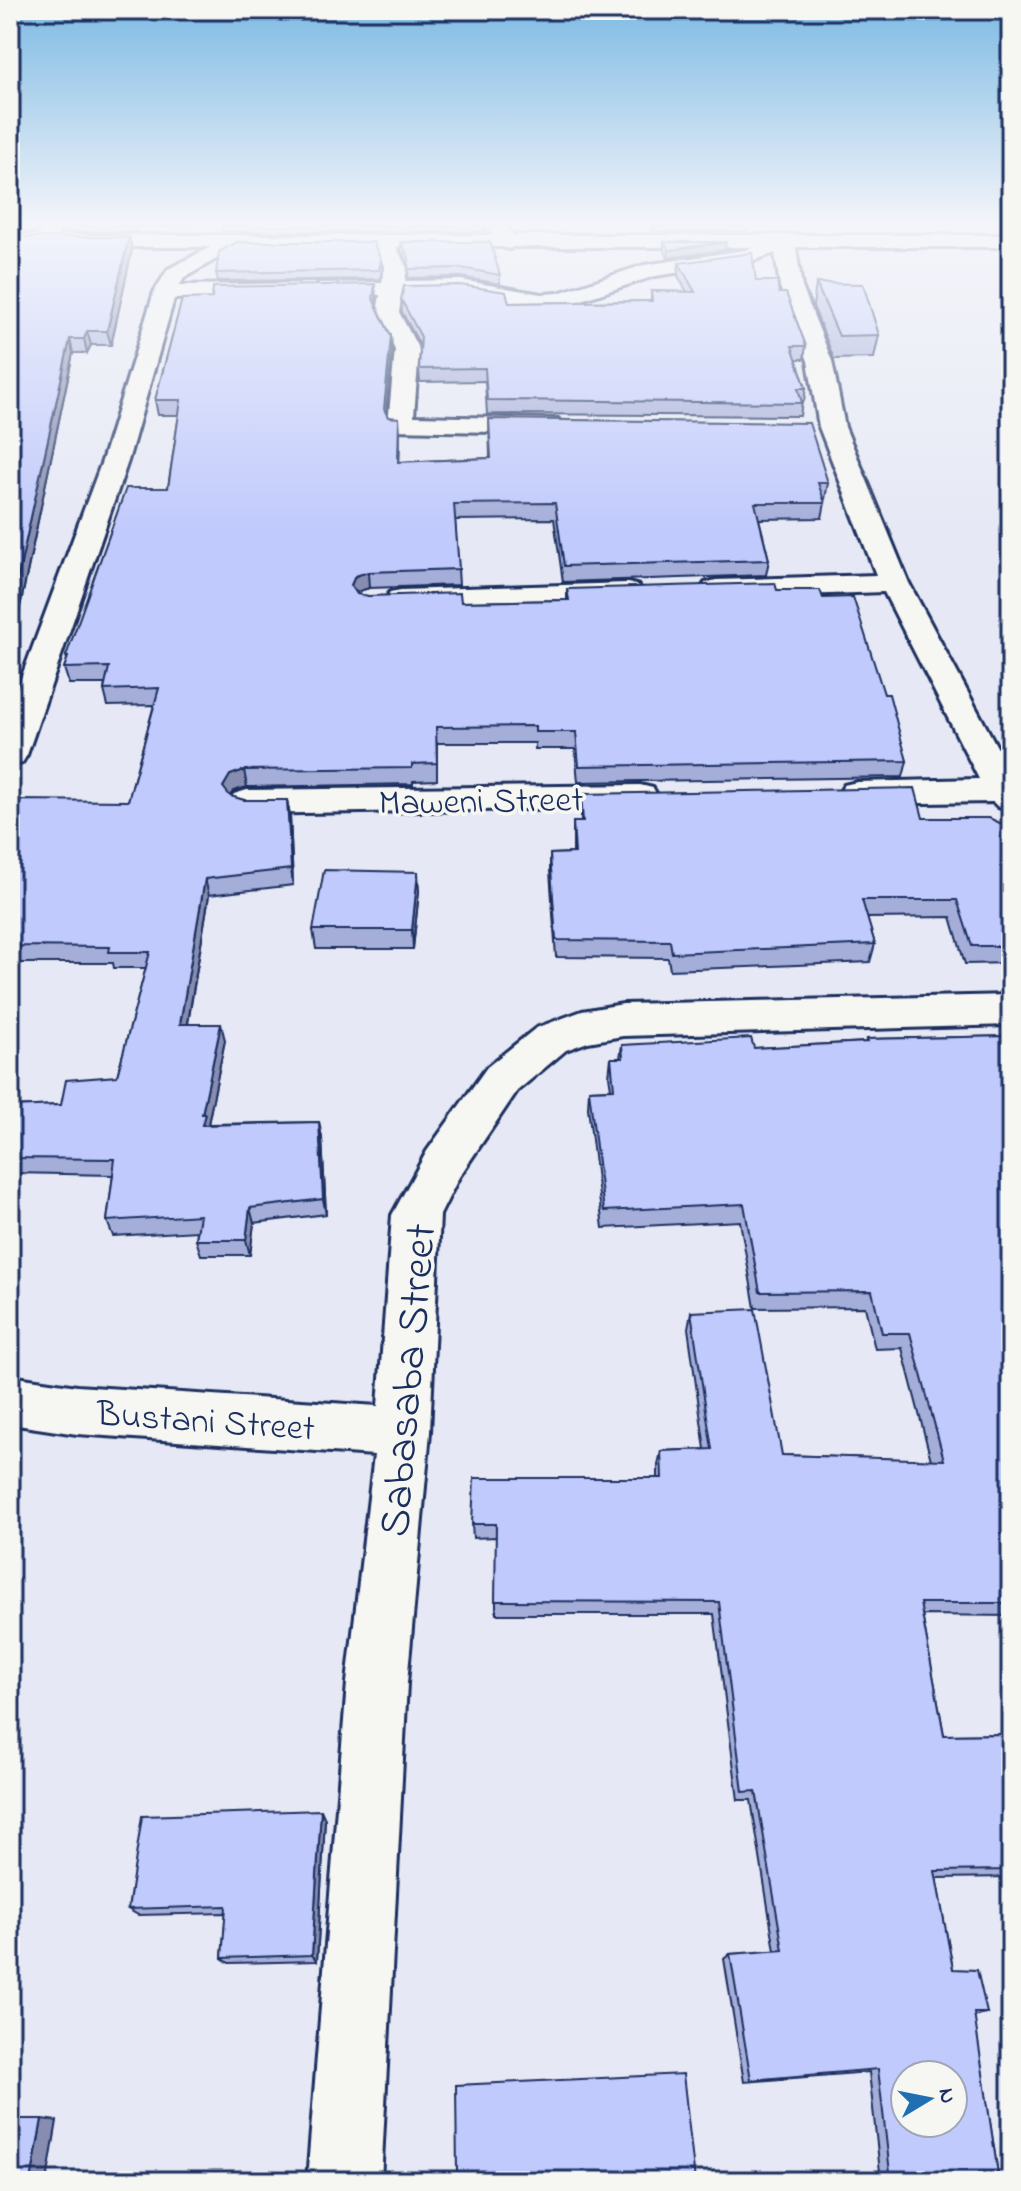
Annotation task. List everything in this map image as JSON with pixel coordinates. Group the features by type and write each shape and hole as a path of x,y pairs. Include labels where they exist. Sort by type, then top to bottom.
{"street":[{"path":"10,755 115,461 154,328"},
{"path":"396,328 407,350 401,424 577,425"},
{"path":"807,328 820,361 832,427 894,583 1007,795 829,793"},
{"path":"800,427 832,427"},
{"path":"692,590 894,583"},
{"path":"370,600 660,591"},
{"name":"Maweni Street","path":"247,802 672,796"},
{"name":"Sabasaba Street","path":"344,2181 377,1683 403,1432 416,1215 443,1164 502,1079 551,1039 582,1027 623,1020 1011,1010"},
{"name":"Bustani Street","path":"10,1400 77,1410 403,1432"}],"building":[{"path":"10,328 108,328 107,331 87,331 84,339 70,339 10,613"},
{"path":"174,328 387,328 391,336 384,409 388,417 399,418 398,462 491,458 489,419 809,423 828,483 818,483 825,503 755,503 769,560 564,566 555,503 454,504 459,569 368,572 355,576 351,585 357,594 368,596 460,593 461,602 569,600 567,589 775,583 777,590 820,590 823,598 853,597 884,694 889,694 907,761 579,766 576,732 535,732 535,726 436,727 437,763 412,764 412,768 244,770 230,775 223,787 230,796 244,800 287,800 291,869 205,879 180,1024 221,1024 202,1125 319,1122 323,1199 250,1208 246,1240 196,1240 200,1215 107,1221 115,1159 10,1158 10,1107 61,1105 66,1080 117,1076 150,952 109,952 110,947 10,946 10,812 14,800 128,801 159,688 104,690 109,667 64,668 126,488 168,488 181,400 155,400"},
{"path":"416,328 799,328 806,346 792,346 806,388 798,388 802,403 487,400 485,368 419,369 421,337"},
{"path":"836,328 877,328 879,335 839,336"},
{"path":"915,788 923,818 989,818 1011,828 1011,946 972,946 957,900 862,900 875,944 672,953 670,941 556,940 550,854 575,853 573,822 583,822 581,794"},
{"path":"324,870 418,872 412,930 313,930"},
{"path":"1011,1036 1011,1603 920,1603 944,1735 1011,1734 1011,1870 935,1871 953,1969 977,1970 987,2013 974,2013 999,2181 891,2181 878,2069 751,2080 730,1954 783,1950 756,1791 743,1792 719,1602 495,1601 496,1524 472,1524 474,1478 662,1478 661,1451 712,1449 691,1312 755,1309 782,1455 944,1460 910,1333 882,1333 872,1291 760,1292 744,1204 604,1211 589,1090 614,1089 611,1058 623,1058 622,1045 751,1038 754,1048 868,1042 867,1039"},
{"path":"321,1810 312,1955 222,1958 226,1906 128,1909 142,1816"},
{"path":"683,2074 695,2181 482,2181 482,2172 457,2173 456,2085"},
{"path":"10,2119 42,2119 31,2181 10,2181"}]}
